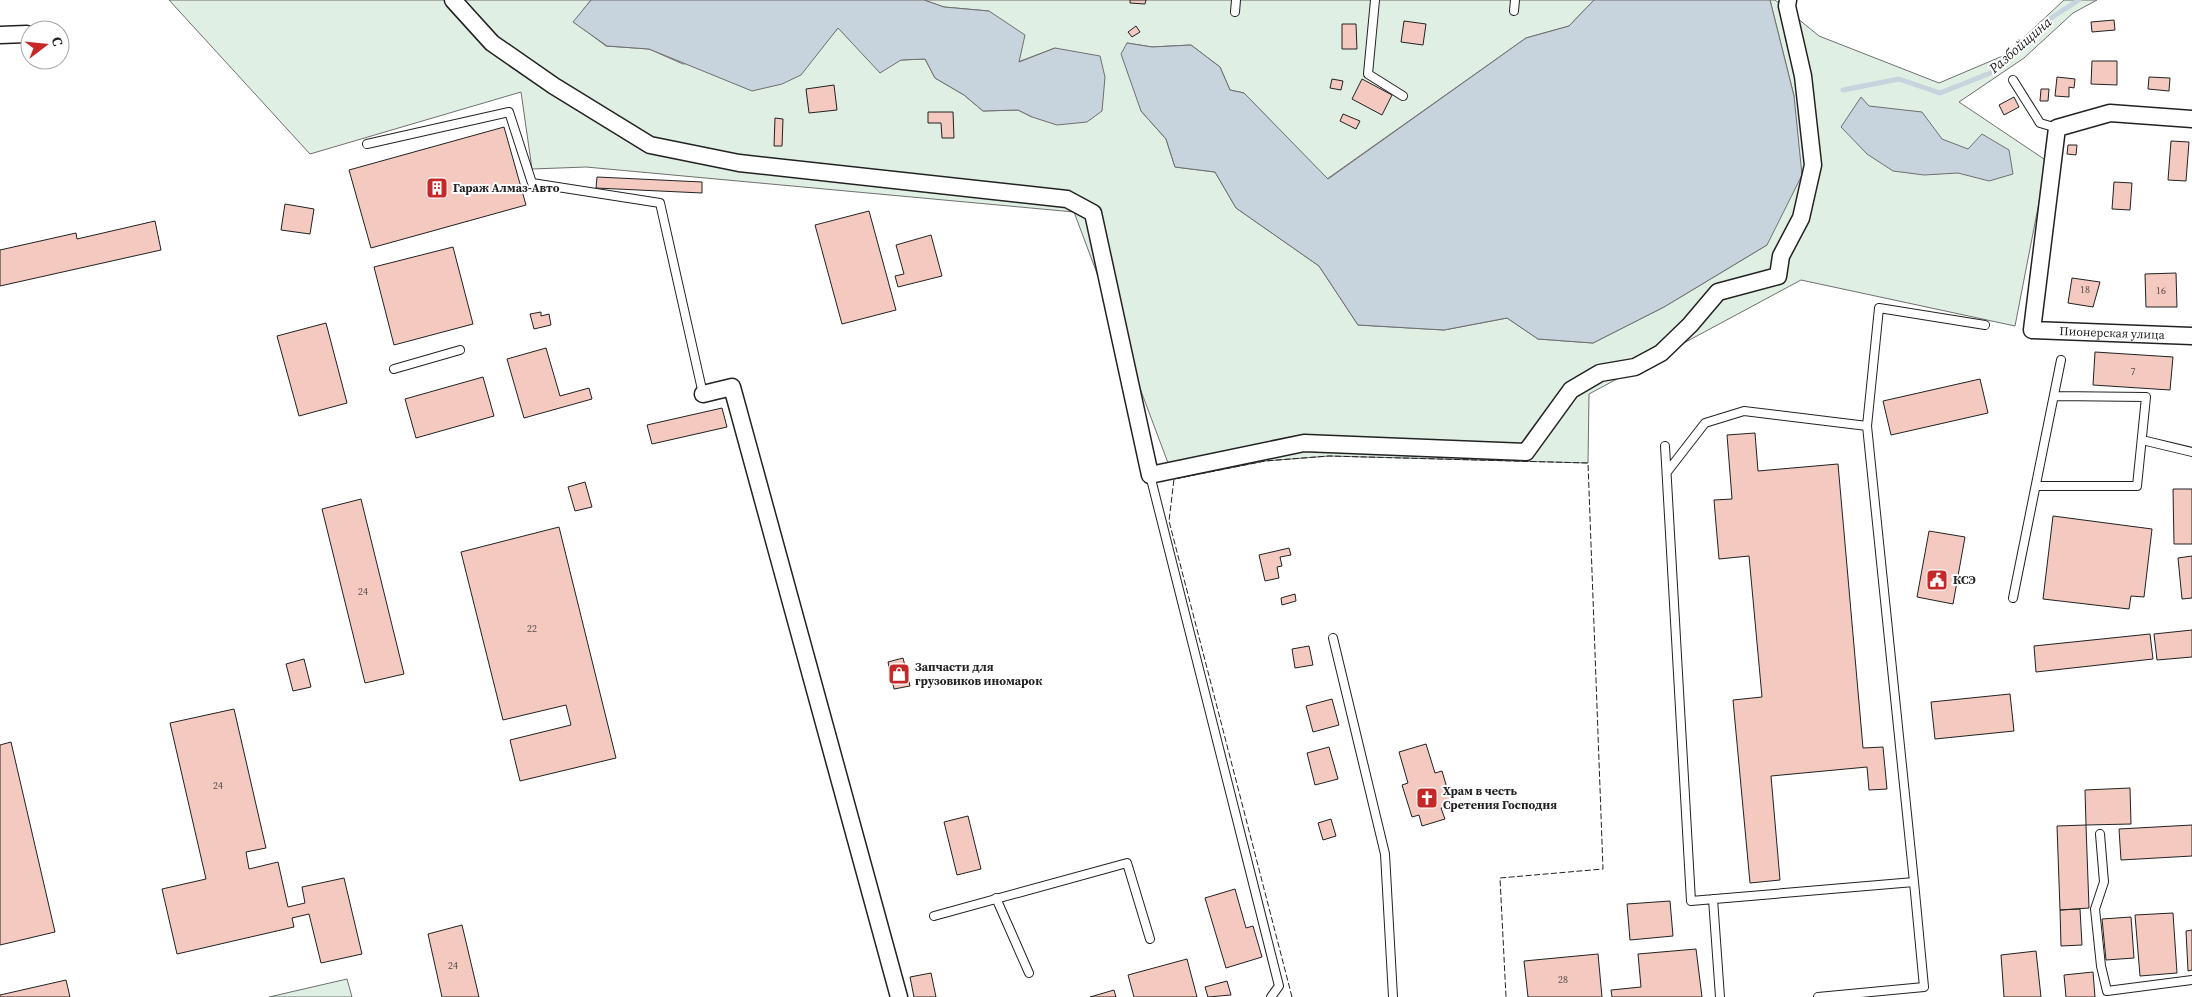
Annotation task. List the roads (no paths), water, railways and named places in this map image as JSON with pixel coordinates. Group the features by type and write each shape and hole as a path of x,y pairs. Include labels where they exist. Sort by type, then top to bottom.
{"street":[{"path":"453,0 492,43 554,86 650,145 739,163 1067,199 1093,213 1150,475 1304,443 1526,452 1570,390 1600,373 1635,367 1661,353 1690,325 1718,292 1778,276 1781,256 1801,218 1813,165 1803,76 1787,6 1788,0"},
{"path":"0,35 20,34"},
{"path":"2057,128 2110,113 2192,118"},
{"name":"Пионерская улица","path":"2057,128 2032,330 2192,336"},
{"path":"703,394 732,387 899,997"}],"lane":[{"path":"1235,12 1236,0"},
{"path":"1375,0 1368,74 1403,96"},
{"path":"1514,12 1515,0"},
{"path":"2013,80 2040,123 2057,128"},
{"path":"367,144 509,112 532,183 660,203 703,394"},
{"path":"1818,997 1924,987 1867,426 1879,308 1985,325"},
{"path":"394,369 460,350"},
{"path":"2014,598 2061,360"},
{"path":"2036,486 2137,486 2146,397 2055,396"},
{"path":"1667,472 1705,423 1744,412 1867,426"},
{"path":"2142,440 2192,452"},
{"path":"1666,446 1691,901 1914,882"},
{"path":"1150,475 1279,986 1271,997"},
{"path":"1333,638 1385,854 1393,997"},
{"path":"2100,834 2104,882 2095,909 2101,966 2106,991 2192,980"},
{"path":"934,916 1127,864 1150,939"},
{"path":"996,898 1029,973"},
{"path":"1712,899 1720,997"}],"waterway":[{"name":"Разбойщина","path":"1843,90 1899,79 1940,93 1993,72 2054,16 2079,0"}],"place":[{"name":"Гараж Алмаз-Авто","path":"437,188"},
{"name":"КСЭ","path":"1937,580"},
{"name":"Запчасти для грузовиков иномарок","path":"899,674"},
{"name":"Храм в честь Сретения Господня","path":"1427,798"}]}
